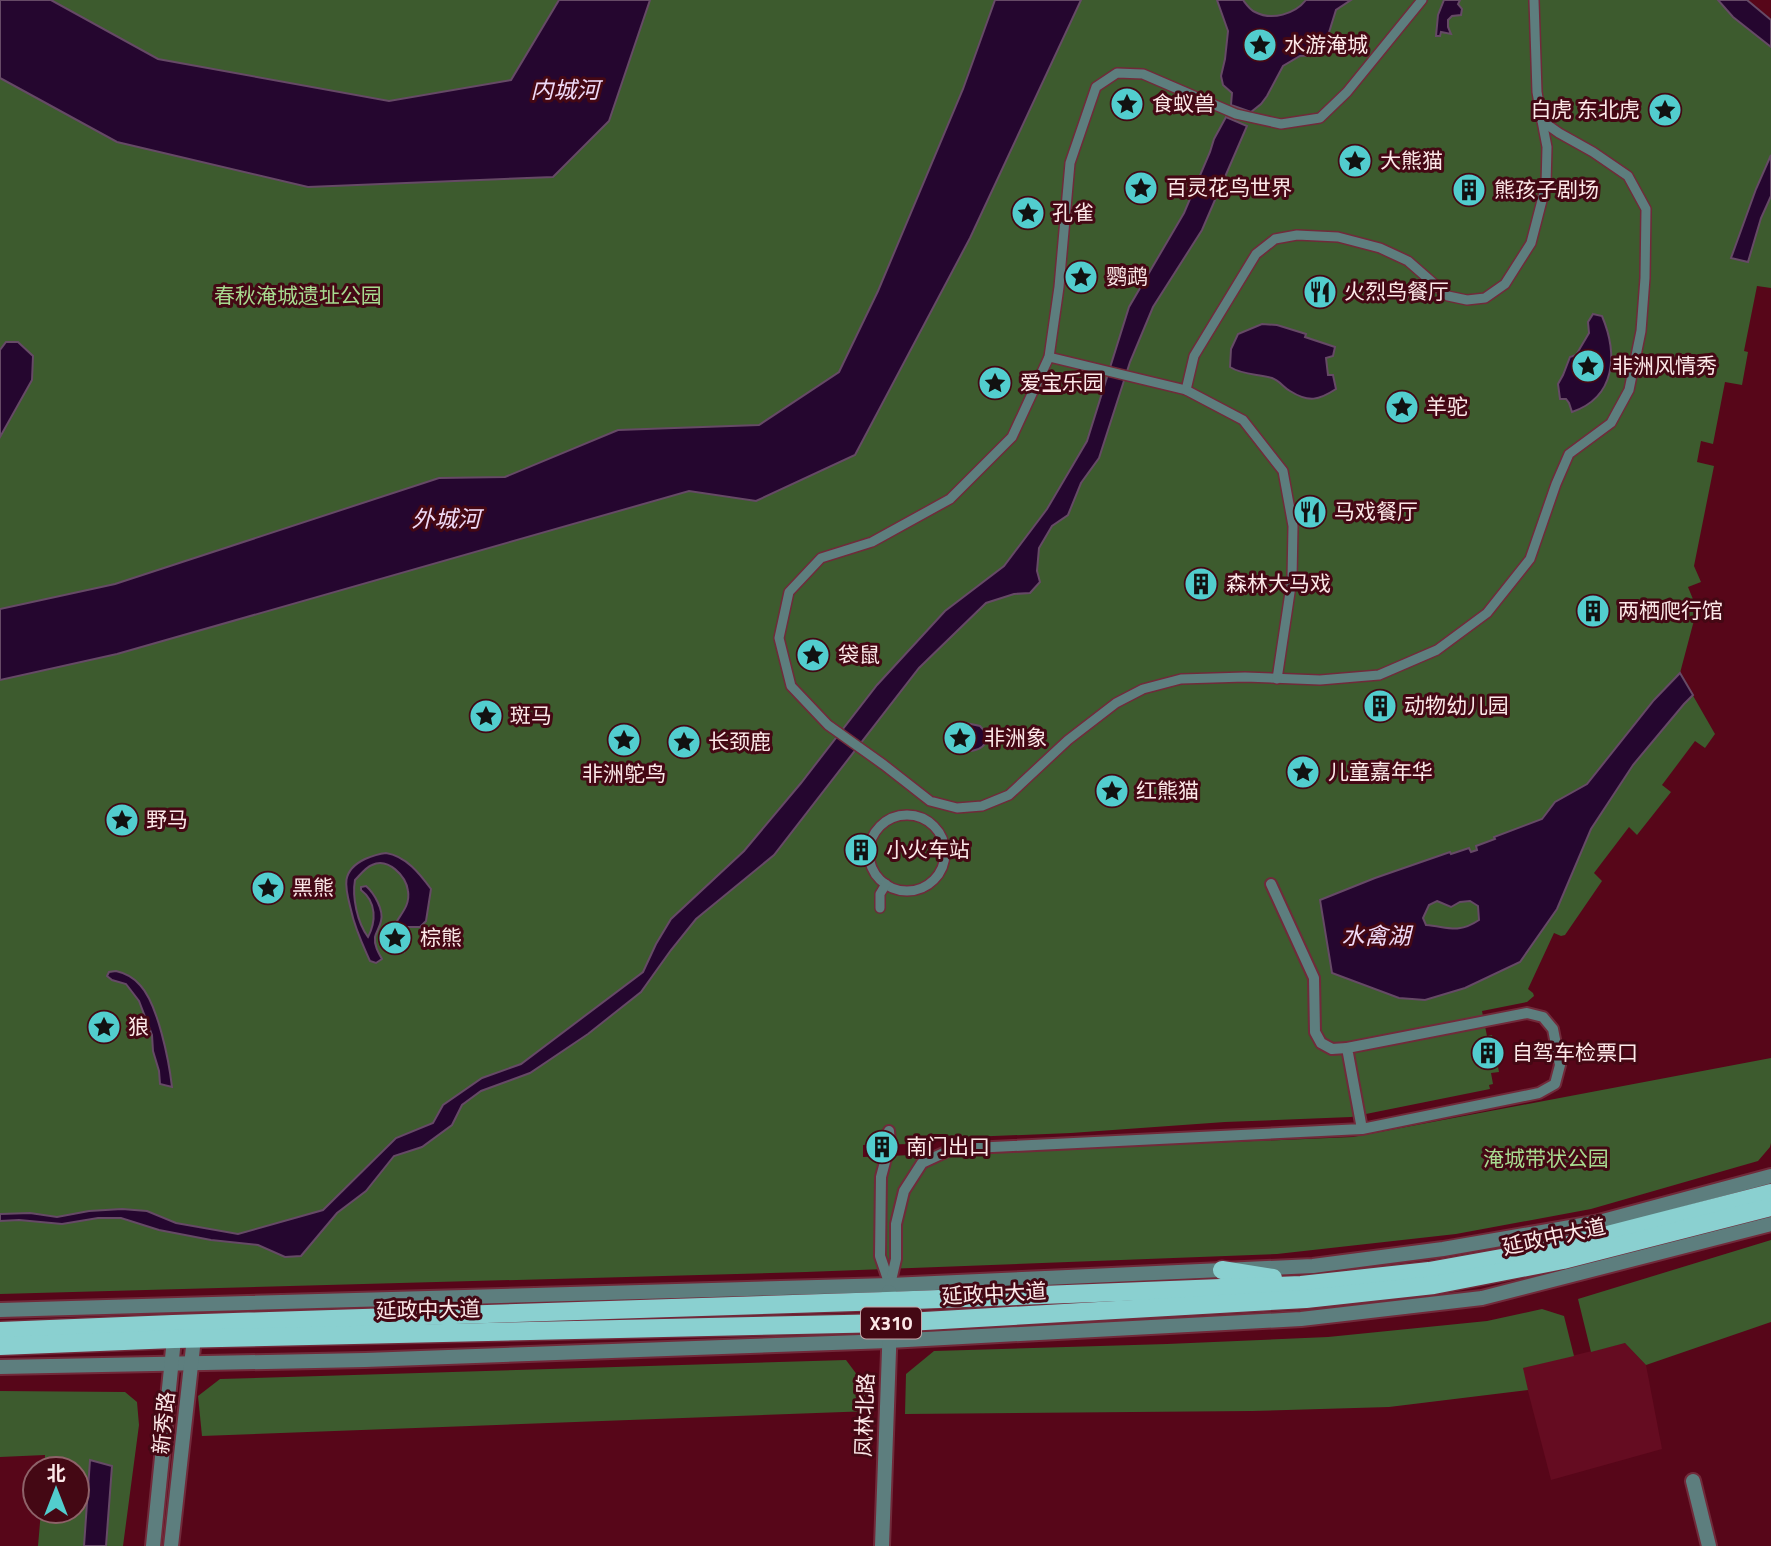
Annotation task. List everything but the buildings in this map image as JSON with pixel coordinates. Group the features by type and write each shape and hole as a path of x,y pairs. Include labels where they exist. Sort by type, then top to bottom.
{"main road":[{"name":"延政中大道","path":"194,1331 889,1293 1307,1284 1429,1271 1558,1248 1771,1193"},
{"name":"延政中大道","path":"0,1331 889,1332 1306,1300 1434,1285 1563,1260 1771,1208"},
{"path":"1222,1270 1307,1284"},
{"name":"延政中大道","path":"0,1346 174,1331"}],"street":[{"path":"1423,0 1347,92 1320,118 1281,124 1236,114 1143,74 1117,74 1096,87 1070,163 1059,288 1049,357 1012,437 950,499 872,542 821,558 789,592 779,638 791,686 828,725 930,801 957,808 982,806 1009,794 1068,740 1116,703 1143,690 1181,679 1245,677 1320,680 1379,675 1437,650 1487,613 1530,559 1569,454 1611,423 1629,390 1641,331 1646,209 1628,176 1542,121"},
{"path":"1186,390 1194,356 1256,254 1275,239 1297,235 1338,237 1380,248 1408,261 1448,296 1467,300 1485,298 1505,284 1531,243 1545,185 1547,147 1537,92 1534,0"},
{"path":"1049,357 1186,390 1243,420 1283,471 1293,526 1292,579 1277,679"},
{"path":"922,819 930,801"},
{"path":"903,815 922,819 937,830 943,841 943,865 937,876 928,884 905,891 893,888 875,873 870,861 869,848 873,836 880,826 891,819 903,815"},
{"path":"880,908 880,894 886,884"},
{"path":"889,1293 896,1259 896,1224 904,1191 922,1163 952,1149 1362,1129 1539,1093 1555,1084 1560,1065 1553,1029 1544,1017 1527,1013 1347,1048 1332,1049 1321,1043 1315,1032 1314,978 1271,884"},
{"path":"1347,1048 1362,1129"},
{"path":"888,1131 890,1143 881,1177 880,1256 889,1293"},
{"path":"0,1310 889,1293 1313,1266 1443,1249 1598,1222 1771,1176"},
{"path":"0,1367 379,1360 889,1332 1301,1319 1482,1298 1771,1224"},
{"name":"凤林北路","path":"882,1546 889,1293"},
{"name":"新秀路","path":"153,1546 178,1305"},
{"name":"新秀路","path":"171,1546 198,1305"},
{"path":"1693,1481 1709,1546"}],"shaded area":[{"path":"1625,1343 1646,1365 1662,1449 1551,1480 1522,1368"}],"green space":[{"path":"0,0 1718,0 1733,17 1771,47 1771,155 1731,258 1748,262 1761,218 1771,196 1771,288 1757,286 1744,351 1748,352 1742,385 1725,382 1713,444 1701,441 1697,462 1714,466 1694,566 1701,582 1688,587 1697,609 1680,673 1715,734 1705,748 1695,741 1662,785 1671,792 1637,835 1629,827 1594,873 1602,881 1565,935 1554,933 1528,989 1534,996 1527,1002 1482,1011 1487,1036 1492,1035 1499,1072 1491,1073 1493,1084 1489,1085 1490,1089 1351,1117 920,1139 911,1144 863,1145 863,1157 1353,1137 1771,1058 1770,1147 1758,1161 1591,1209 1456,1234 1277,1254 806,1272 0,1294"},
{"path":"1771,1240 1771,1322 1646,1365 1625,1343 1591,1352 1578,1299"},
{"path":"1542,1309 1564,1316 1574,1356 1523,1368 1528,1390 1389,1407 905,1414 906,1374 934,1351 1328,1337 1487,1321"},
{"path":"846,1360 867,1388 871,1411 202,1436 198,1396 220,1379"},
{"path":"0,1391 125,1392 137,1402 139,1425 123,1546 38,1546 40,1525 91,1525 91,1455 0,1457"}],"water":[{"name":"内城河","path":"0,0 51,0 158,59 389,101 511,80 559,0 650,0 609,121 553,177 308,187 117,142 0,78"},
{"name":"外城河","path":"995,0 1081,0 970,238 855,455 756,501 689,491 117,654 0,680 0,609 115,584 439,478 505,477 618,430 759,425 839,372 878,291 963,89"},
{"path":"1217,0 1243,0 1253,11 1276,16 1296,9 1306,0 1351,0 1336,10 1326,42 1316,55 1300,56 1283,66 1267,96 1251,112 1231,105 1232,93 1223,85 1221,76 1228,31"},
{"path":"1444,0 1460,0 1458,4 1462,9 1461,15 1452,16 1448,20 1451,34 1441,32 1440,36 1436,36 1438,15"},
{"path":"1718,0 1747,0 1771,20 1771,47 1733,17"},
{"path":"1226,117 1247,126 1202,230 1153,307 1130,362 1099,458 1081,483 1068,515 1052,526 1039,548 1037,571 1040,582 1030,593 1014,594 986,603 919,668 774,855 696,919 641,992 588,1034 530,1073 481,1091 462,1105 452,1125 422,1147 394,1156 366,1191 337,1213 301,1256 285,1257 258,1245 159,1230 121,1218 98,1218 62,1224 0,1221 0,1214 30,1213 57,1217 122,1209 147,1211 176,1223 238,1234 323,1210 396,1138 433,1123 443,1105 482,1078 521,1064 643,972 671,919 744,851 877,685 945,611 1004,566 1047,509 1087,441 1129,307 1184,213 1214,139"},
{"path":"1771,155 1771,196 1761,218 1748,262 1731,258 1756,189"},
{"path":"1593,314 1602,316 1607,330 1610,373 1598,396 1572,412 1566,399 1560,399 1558,384 1570,357 1576,355 1589,333 1588,322"},
{"path":"1262,324 1277,325 1306,334 1305,337 1335,347 1333,356 1326,358 1328,375 1333,375 1336,389 1319,398 1308,399 1272,378 1230,367 1231,349 1238,334"},
{"path":"6,342 18,342 33,356 32,380 0,437 0,350"},
{"name":"水禽湖","path":"1680,673 1693,695 1633,765 1591,829 1557,909 1520,962 1465,988 1425,1000 1399,998 1332,973 1320,900 1450,852 1451,854 1469,848 1471,852 1477,850 1476,846 1495,839 1494,837 1542,819 1555,802 1587,784 1654,700","holes":["1437,901 1451,907 1470,901 1478,906 1479,920 1459,928 1426,925 1423,918 1429,905"]},
{"path":"966,723 980,726 989,736 982,746 972,751 961,750 950,743 953,732"},
{"path":"386,853 406,862 431,889 426,921 420,927 408,927 404,951 392,932 407,903 408,891 404,879 395,869 378,863 368,867 355,880 356,909 368,937 374,912 361,887 366,886 372,893 381,912 375,940 382,959 376,963 370,961 357,930 346,880 351,869 357,864"},
{"path":"116,971 138,982 152,1005 165,1048 172,1087 160,1084 152,1035 139,1001 126,984 107,976 109,972"},
{"path":"91,1460 112,1466 106,1546 84,1546 85,1525 91,1525"}],"place":[{"name":"水游淹城","path":"1260,45"},
{"name":"食蚁兽","path":"1127,104"},
{"name":"白虎 东北虎","path":"1665,110"},
{"name":"大熊猫","path":"1355,161"},
{"name":"百灵花鸟世界","path":"1141,188"},
{"name":"熊孩子剧场","path":"1469,190"},
{"name":"孔雀","path":"1028,213"},
{"name":"鹦鹉","path":"1081,277"},
{"name":"火烈鸟餐厅","path":"1320,292"},
{"name":"非洲风情秀","path":"1588,366"},
{"name":"爱宝乐园","path":"995,383"},
{"name":"羊驼","path":"1402,407"},
{"name":"马戏餐厅","path":"1310,512"},
{"name":"森林大马戏","path":"1201,584"},
{"name":"两栖爬行馆","path":"1593,611"},
{"name":"袋鼠","path":"813,655"},
{"name":"动物幼儿园","path":"1380,706"},
{"name":"斑马","path":"486,716"},
{"name":"非洲象","path":"960,738"},
{"name":"非洲鸵鸟","path":"624,740"},
{"name":"长颈鹿","path":"684,742"},
{"name":"儿童嘉年华","path":"1303,772"},
{"name":"红熊猫","path":"1112,791"},
{"name":"野马","path":"122,820"},
{"name":"小火车站","path":"861,850"},
{"name":"黑熊","path":"268,888"},
{"name":"棕熊","path":"395,938"},
{"name":"狼","path":"104,1027"},
{"name":"自驾车检票口","path":"1488,1053"},
{"name":"南门出口","path":"882,1147"}],"park label":[{"name":"春秋淹城遗址公园","path":"298,296"},
{"name":"淹城带状公园","path":"1546,1159"}]}
